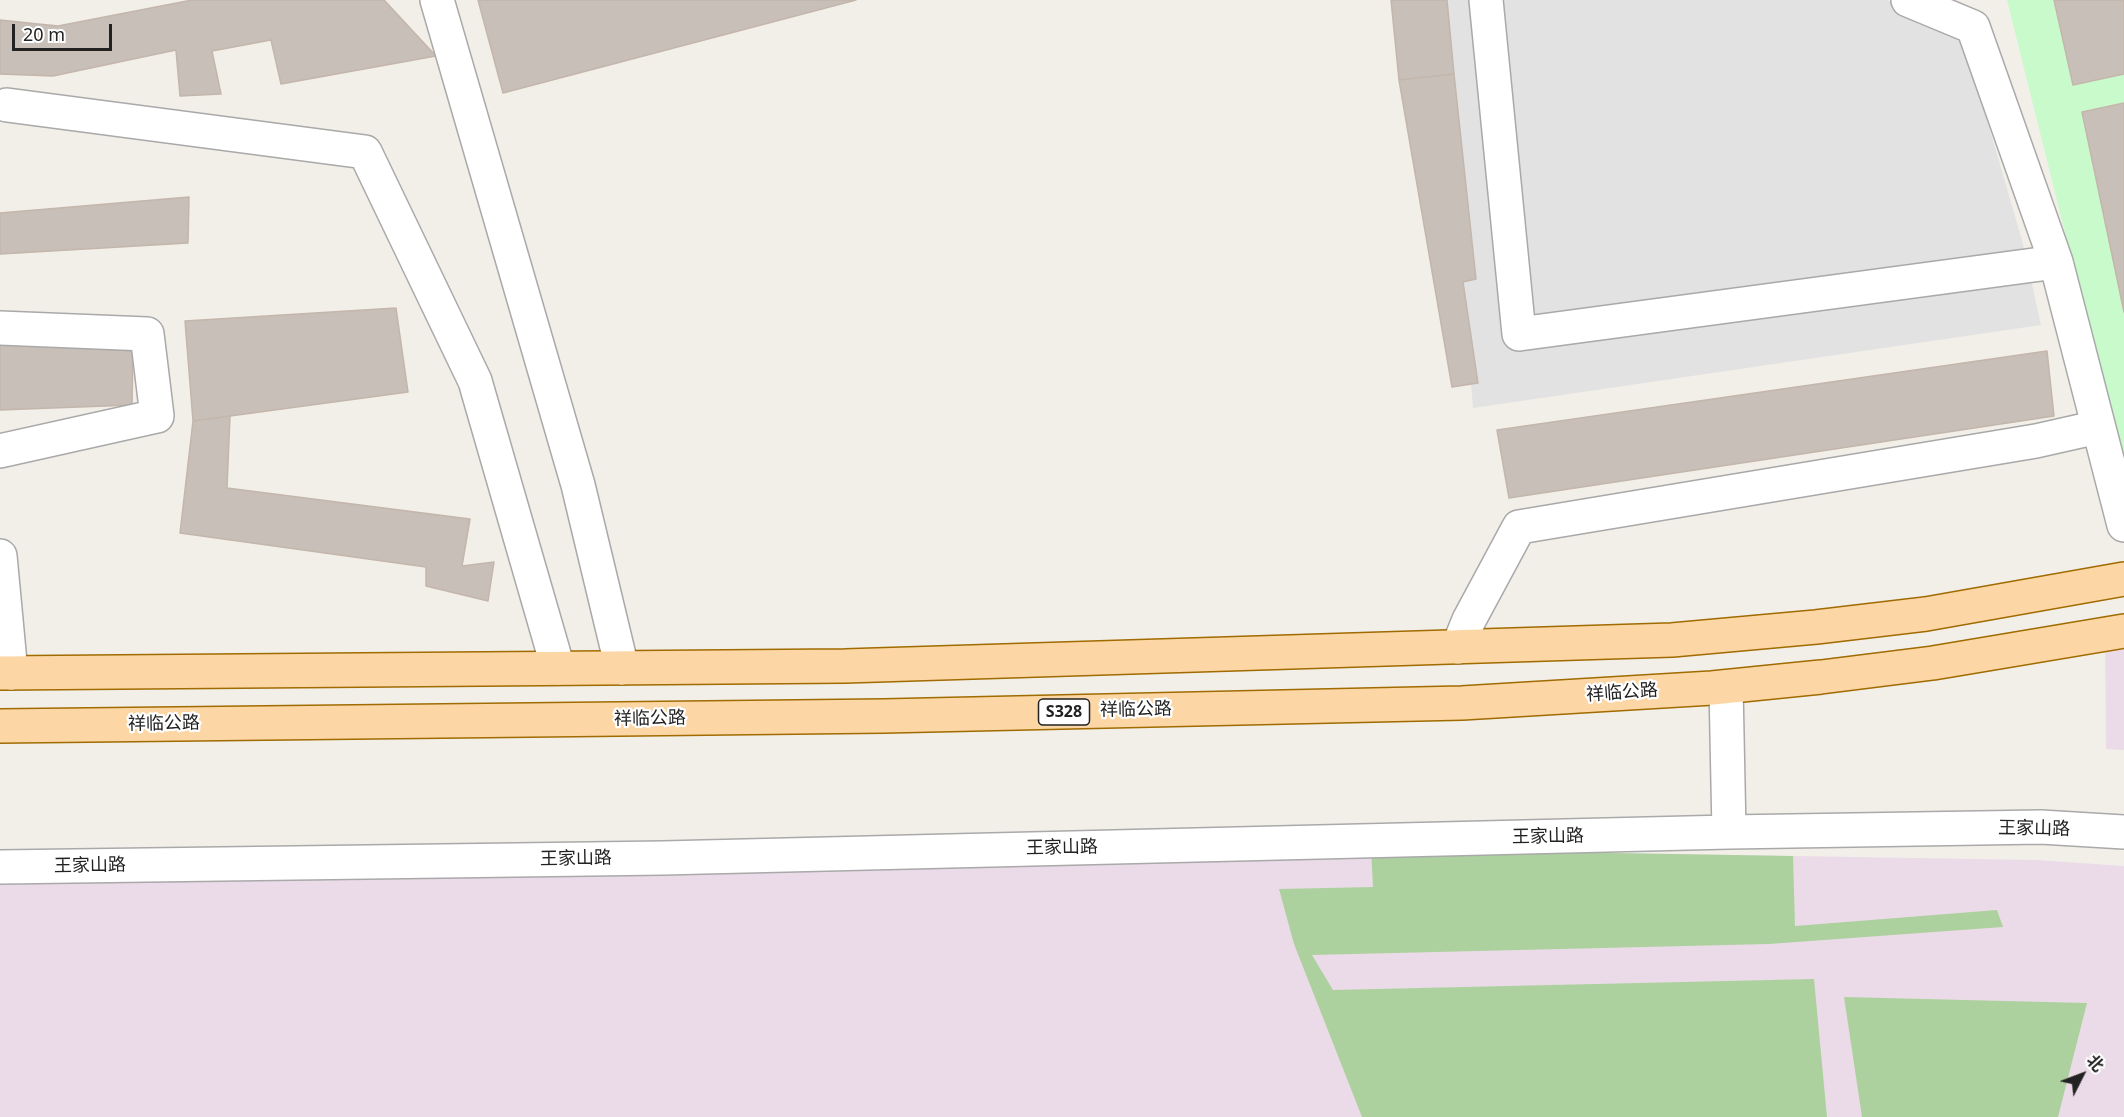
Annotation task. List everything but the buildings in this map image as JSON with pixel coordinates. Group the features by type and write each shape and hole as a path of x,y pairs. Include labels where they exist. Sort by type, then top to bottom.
{"main road":[{"path":"6,726 6,673 845,666 1672,640 1926,614 2124,579"},
{"name":"祥临公路","path":"6,726 884,716 1439,704 1726,687 1821,677 1933,663 2124,631"}],"street":[{"path":"437,0 578,485 622,668"},
{"path":"1486,0 1519,334 2056,262"},
{"path":"1908,0 1973,27 2056,262 2098,428 2122,508"},
{"path":"7,105 365,152 475,381 558,668"},
{"path":"0,328 147,334 157,416 0,451"},
{"path":"1458,647 1469,620 1520,527 2036,441 2098,428"},
{"path":"0,556 6,673"},
{"path":"1726,687 1729,832"},
{"name":"王家山路","path":"0,867 663,858 1729,832 2041,827 2124,832"}],"shaded area":[{"path":"1441,0 1887,0 1961,30 2023,244 2041,325 1473,408"},
{"path":"2124,629 2124,750 2106,749 2105,633"},
{"path":"1371,849 2036,860 2124,866 2124,1117 0,1117 0,876"}],"green space":[{"path":"2007,0 2124,0 2124,469"},
{"path":"1371,849 1793,856 1795,926 1997,910 2003,927 1769,944 1312,955 1333,990 1814,979 1827,1117 1362,1117 1294,944 1279,889 1373,887"},
{"path":"1844,997 2087,1003 2058,1117 1862,1117"}]}
